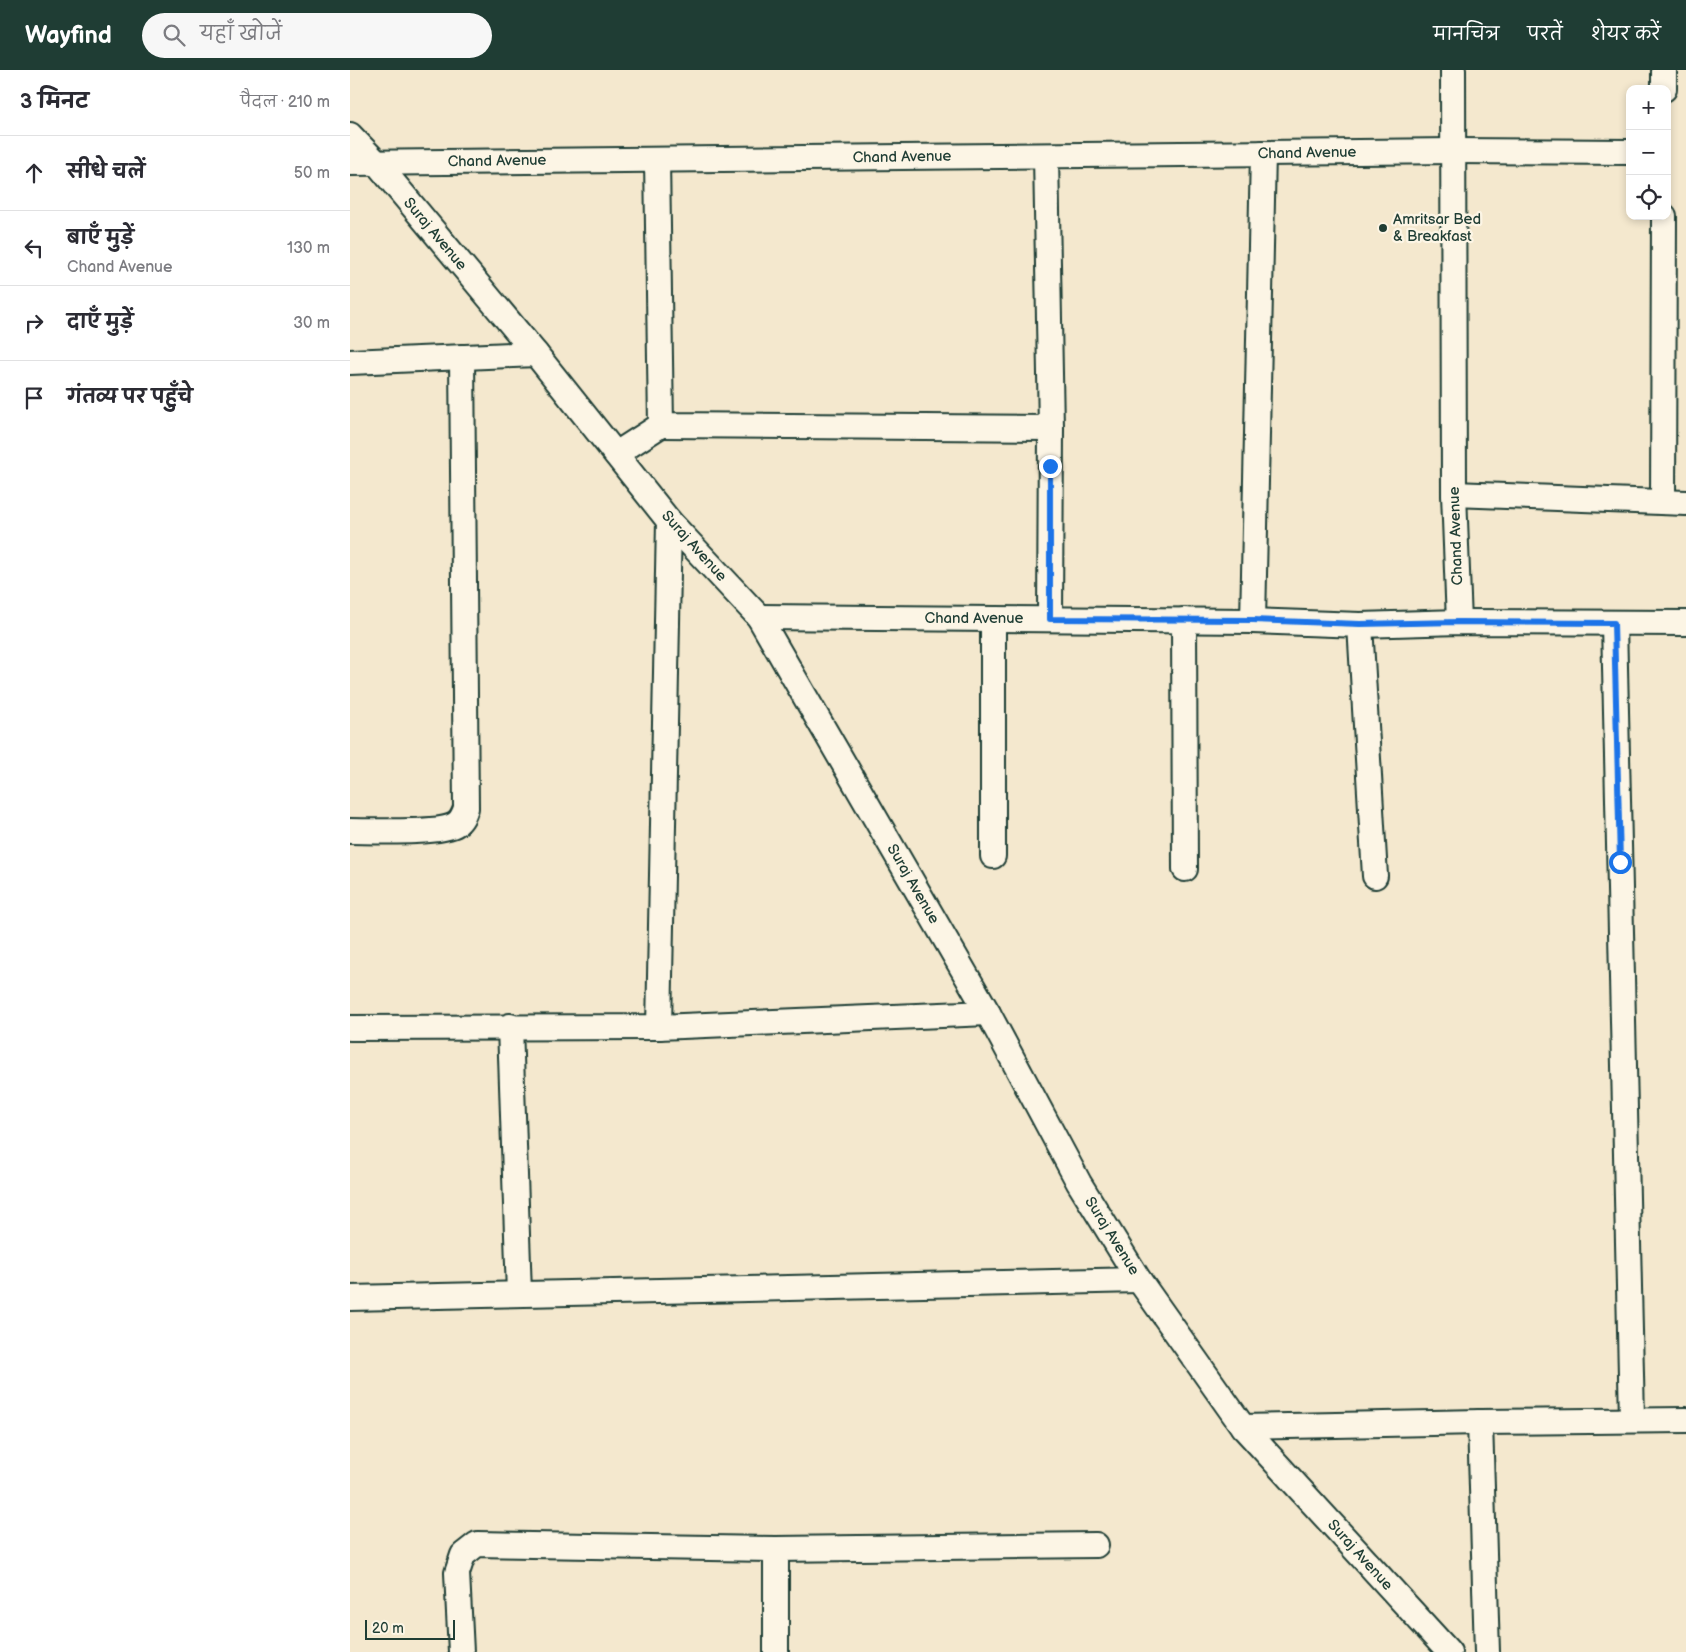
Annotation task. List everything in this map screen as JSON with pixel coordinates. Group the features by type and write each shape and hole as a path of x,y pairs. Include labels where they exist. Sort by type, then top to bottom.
{"street":[{"name":"Chand Avenue","path":"1454,70 1454,494 1459,622"},
{"path":"1664,70 1664,85"},
{"name":"Suraj Avenue","path":"350,135 376,162 536,354 670,521 759,617 988,1014 1079,1182 1139,1280 1243,1427 1449,1652"},
{"name":"Chand Avenue","path":"350,163 1454,151"},
{"path":"1454,151 1626,152"},
{"path":"1253,620 1263,153"},
{"path":"1046,156 1051,428 1050,619"},
{"path":"657,160 660,425"},
{"path":"1663,502 1664,220"},
{"path":"350,362 536,354"},
{"path":"350,831 438,829 457,824 464,816 466,808 462,357"},
{"path":"616,454 660,425 1051,428"},
{"path":"1454,494 1686,503"},
{"path":"659,1027 670,521"},
{"name":"Chand Avenue","path":"759,617 1253,620 1360,624 1459,622 1686,624"},
{"path":"993,618 993,856"},
{"path":"1184,620 1184,869"},
{"path":"1614,623 1632,1419"},
{"path":"1360,624 1375,876"},
{"path":"350,1028 659,1027 988,1014"},
{"path":"510,1026 519,1294"},
{"path":"350,1298 1139,1280"},
{"path":"1243,1427 1632,1419 1686,1420"},
{"path":"1480,1422 1487,1652"},
{"path":"461,1652 457,1573 463,1555 477,1544 776,1549 1096,1545"},
{"path":"776,1549 776,1652"}],"place":[{"name":"Amritsar Bed & Breakfast","path":"1383,228"}],"route":[{"path":"1050,466 1050,619 1253,620 1360,624 1459,622 1614,623 1620,862"}]}
